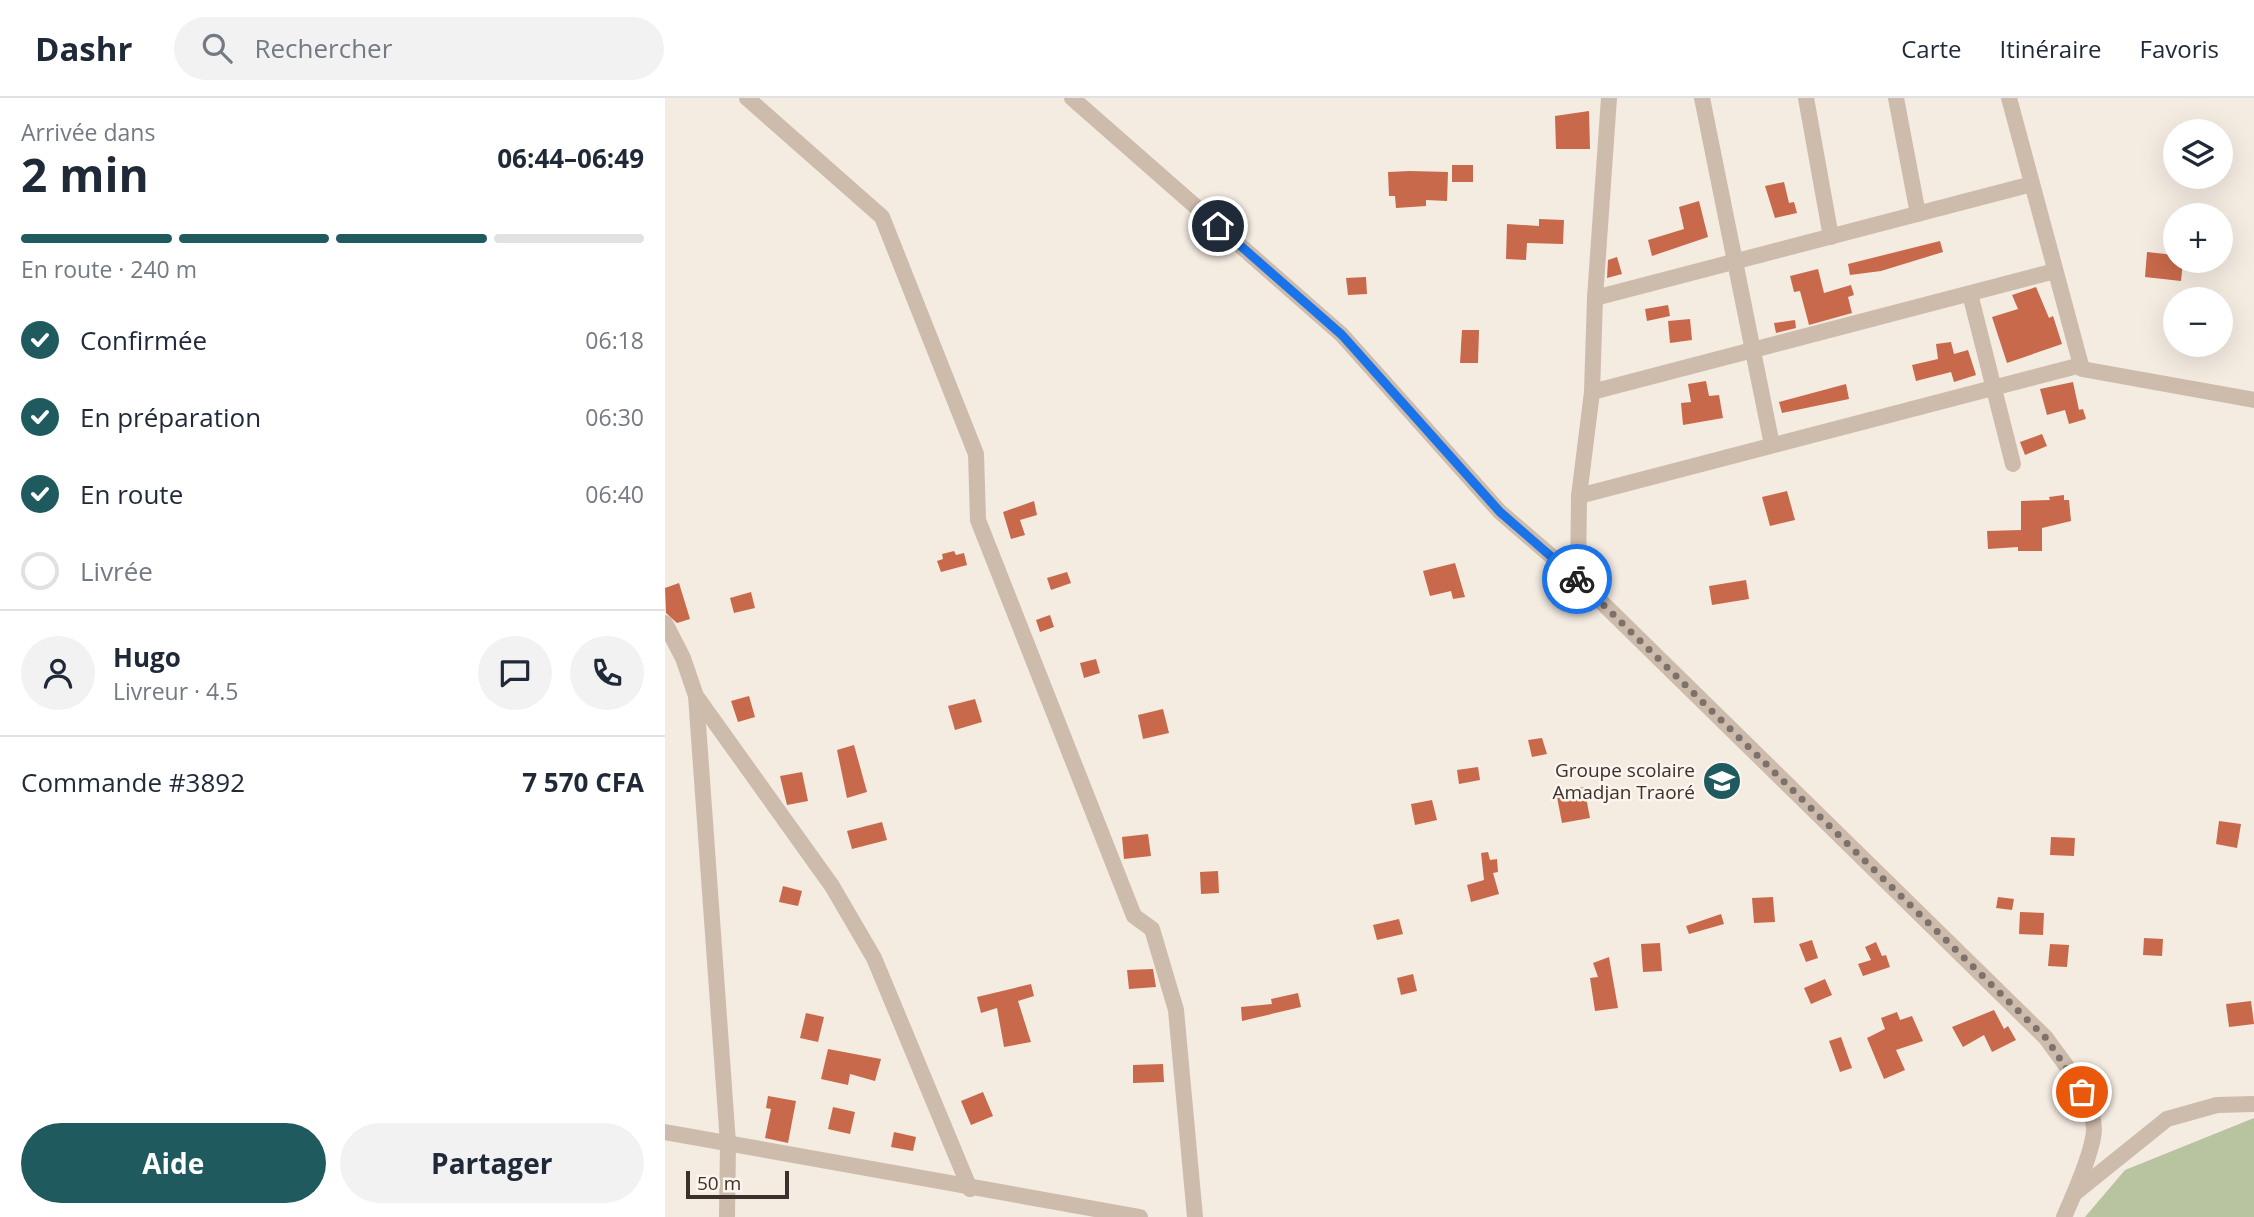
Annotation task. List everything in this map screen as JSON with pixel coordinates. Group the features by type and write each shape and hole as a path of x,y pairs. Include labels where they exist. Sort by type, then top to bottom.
{"street":[{"path":"747,98 882,218 975,454 978,520 1134,916 1152,929 1176,1010 1195,1217"},
{"path":"1072,98 1342,335 1500,512 1578,579 2046,1038 2082,1092 2094,1130 2075,1194 2064,1217"},
{"path":"1578,579 1579,496 1592,392 1595,298 1609,98"},
{"path":"1702,98 1772,445"},
{"path":"1805,98 1831,237"},
{"path":"1896,98 1918,214"},
{"path":"2009,98 2082,369 2254,400"},
{"path":"1595,298 2032,184"},
{"path":"1592,392 2056,271"},
{"path":"1970,293 2013,464"},
{"path":"1579,496 2081,365"},
{"path":"665,623 683,658 696,696 728,1143 727,1217"},
{"path":"696,696 832,886 874,958 970,1189"},
{"path":"2075,1194 2167,1119 2217,1105 2254,1104"},
{"path":"665,1132 970,1189 1140,1217"}],"green space":[{"path":"2254,1118 2254,1217 2085,1217 2125,1170"}],"building":[{"path":"1589,111 1590,149 1556,149 1555,116"},
{"path":"1452,165 1473,165 1473,182 1452,182"},
{"path":"1388,172 1448,172 1447,201 1426,200 1426,206 1396,208 1395,196 1389,196"},
{"path":"1784,182 1789,203 1794,202 1797,213 1775,218 1765,186"},
{"path":"1699,201 1708,237 1652,256 1648,240 1684,229 1679,207"},
{"path":"1539,219 1564,220 1563,244 1527,243 1526,260 1506,259 1507,224 1539,226"},
{"path":"1940,241 1943,252 1881,271 1850,275 1848,264"},
{"path":"2147,252 2163,254 2163,273 2182,273 2181,281 2145,277"},
{"path":"1617,257 1622,274 1607,278 1608,260"},
{"path":"1818,269 1824,293 1851,285 1854,295 1848,297 1852,313 1809,325 1800,291 1794,292 1790,276"},
{"path":"1366,277 1367,294 1348,295 1346,278"},
{"path":"2036,287 2049,318 2053,316 2062,344 2007,363 1992,317 2018,309 2012,295"},
{"path":"1668,305 1670,316 1647,321 1645,309"},
{"path":"1690,319 1692,340 1670,343 1668,321"},
{"path":"1795,320 1796,328 1776,333 1774,323"},
{"path":"1462,330 1479,330 1478,363 1460,363"},
{"path":"1951,342 1954,354 1968,350 1976,375 1954,382 1951,372 1916,381 1912,365 1938,359 1936,344"},
{"path":"1706,381 1709,396 1719,395 1723,418 1683,425 1681,403 1691,402 1688,384"},
{"path":"2073,382 2079,410 2083,409 2086,419 2069,424 2065,410 2047,415 2040,389"},
{"path":"1846,384 1849,399 1782,413 1779,402"},
{"path":"2042,434 2047,446 2025,455 2020,442"},
{"path":"1787,491 1795,520 1770,526 1762,497"},
{"path":"2064,495 2064,500 2069,500 2071,521 2042,528 2042,551 2018,551 2018,547 1988,549 1987,531 2021,530 2021,501 2050,500 2049,497"},
{"path":"1034,501 1037,515 1020,520 1025,535 1011,539 1003,512"},
{"path":"954,551 956,555 964,553 967,565 941,572 937,561 943,559 942,554"},
{"path":"1455,563 1465,597 1453,599 1451,591 1430,596 1423,571"},
{"path":"1067,572 1071,583 1051,590 1047,578"},
{"path":"1746,580 1749,599 1712,605 1709,586"},
{"path":"679,583 690,619 677,623 666,613 665,588"},
{"path":"751,592 755,608 734,613 730,598"},
{"path":"1050,615 1054,627 1040,632 1036,620"},
{"path":"1096,659 1100,673 1084,678 1080,663"},
{"path":"749,696 755,717 738,722 731,701"},
{"path":"975,699 982,722 955,730 948,706"},
{"path":"1163,709 1169,733 1143,739 1138,715"},
{"path":"1542,738 1547,754 1532,757 1528,740"},
{"path":"854,745 867,792 847,798 837,750"},
{"path":"1478,767 1480,780 1459,784 1457,770"},
{"path":"802,772 808,801 787,805 780,776"},
{"path":"1584,787 1590,818 1562,823 1556,792"},
{"path":"1432,800 1437,820 1415,825 1411,804"},
{"path":"2219,821 2241,824 2237,848 2216,844"},
{"path":"882,822 887,840 852,849 847,831"},
{"path":"1148,834 1151,856 1124,859 1122,837"},
{"path":"2051,837 2075,838 2074,856 2050,855"},
{"path":"1488,852 1490,860 1497,859 1498,872 1493,873 1499,894 1471,902 1467,885 1484,880 1481,853"},
{"path":"1218,871 1219,893 1201,894 1200,872"},
{"path":"783,886 802,891 798,906 779,902"},
{"path":"1773,897 1775,922 1754,923 1752,898"},
{"path":"1998,897 2014,899 2012,910 1996,908"},
{"path":"2020,912 2044,913 2043,935 2019,934"},
{"path":"1721,914 1724,924 1689,934 1686,926"},
{"path":"1399,919 1403,934 1377,940 1373,925"},
{"path":"2144,938 2163,939 2162,956 2143,955"},
{"path":"1812,940 1818,958 1806,962 1799,944"},
{"path":"1876,942 1882,956 1886,955 1890,967 1863,976 1858,964 1871,960 1865,947"},
{"path":"1660,943 1662,971 1643,972 1641,944"},
{"path":"2050,944 2069,945 2067,967 2048,966"},
{"path":"1609,957 1618,1008 1595,1011 1590,978 1598,977 1593,963"},
{"path":"1153,969 1156,987 1129,989 1127,970"},
{"path":"1413,974 1417,991 1401,995 1397,978"},
{"path":"1825,979 1832,995 1811,1004 1804,988"},
{"path":"1031,984 1034,996 1018,1001 1031,1042 1004,1047 997,1008 981,1013 977,997"},
{"path":"1298,993 1301,1007 1242,1021 1241,1007 1272,1004 1271,999"},
{"path":"2251,1001 2254,1024 2229,1027 2226,1004"},
{"path":"1994,1010 2004,1029 2008,1026 2016,1040 1992,1052 1984,1035 1963,1047 1952,1027"},
{"path":"1897,1012 1900,1020 1912,1016 1923,1041 1896,1050 1905,1070 1884,1079 1867,1038 1885,1029 1881,1018"},
{"path":"806,1013 824,1017 818,1042 800,1038"},
{"path":"1841,1037 1852,1068 1840,1072 1829,1041"},
{"path":"828,1049 881,1059 875,1081 850,1074 848,1085 821,1079"},
{"path":"1163,1064 1164,1082 1133,1083 1133,1065"},
{"path":"983,1092 993,1116 971,1125 961,1101"},
{"path":"768,1096 796,1101 788,1143 765,1138 771,1109 766,1108"},
{"path":"833,1107 855,1112 850,1134 828,1129"},
{"path":"894,1132 916,1137 913,1151 891,1147"}],"way so far":[{"path":"1577,579 2046,1038 2082,1092"}],"place":[{"name":"Groupe scolaire Amadjan Traoré","path":"1722,781"}],"route":[{"path":"1218,226 1342,335 1500,512 1577,579"}]}
